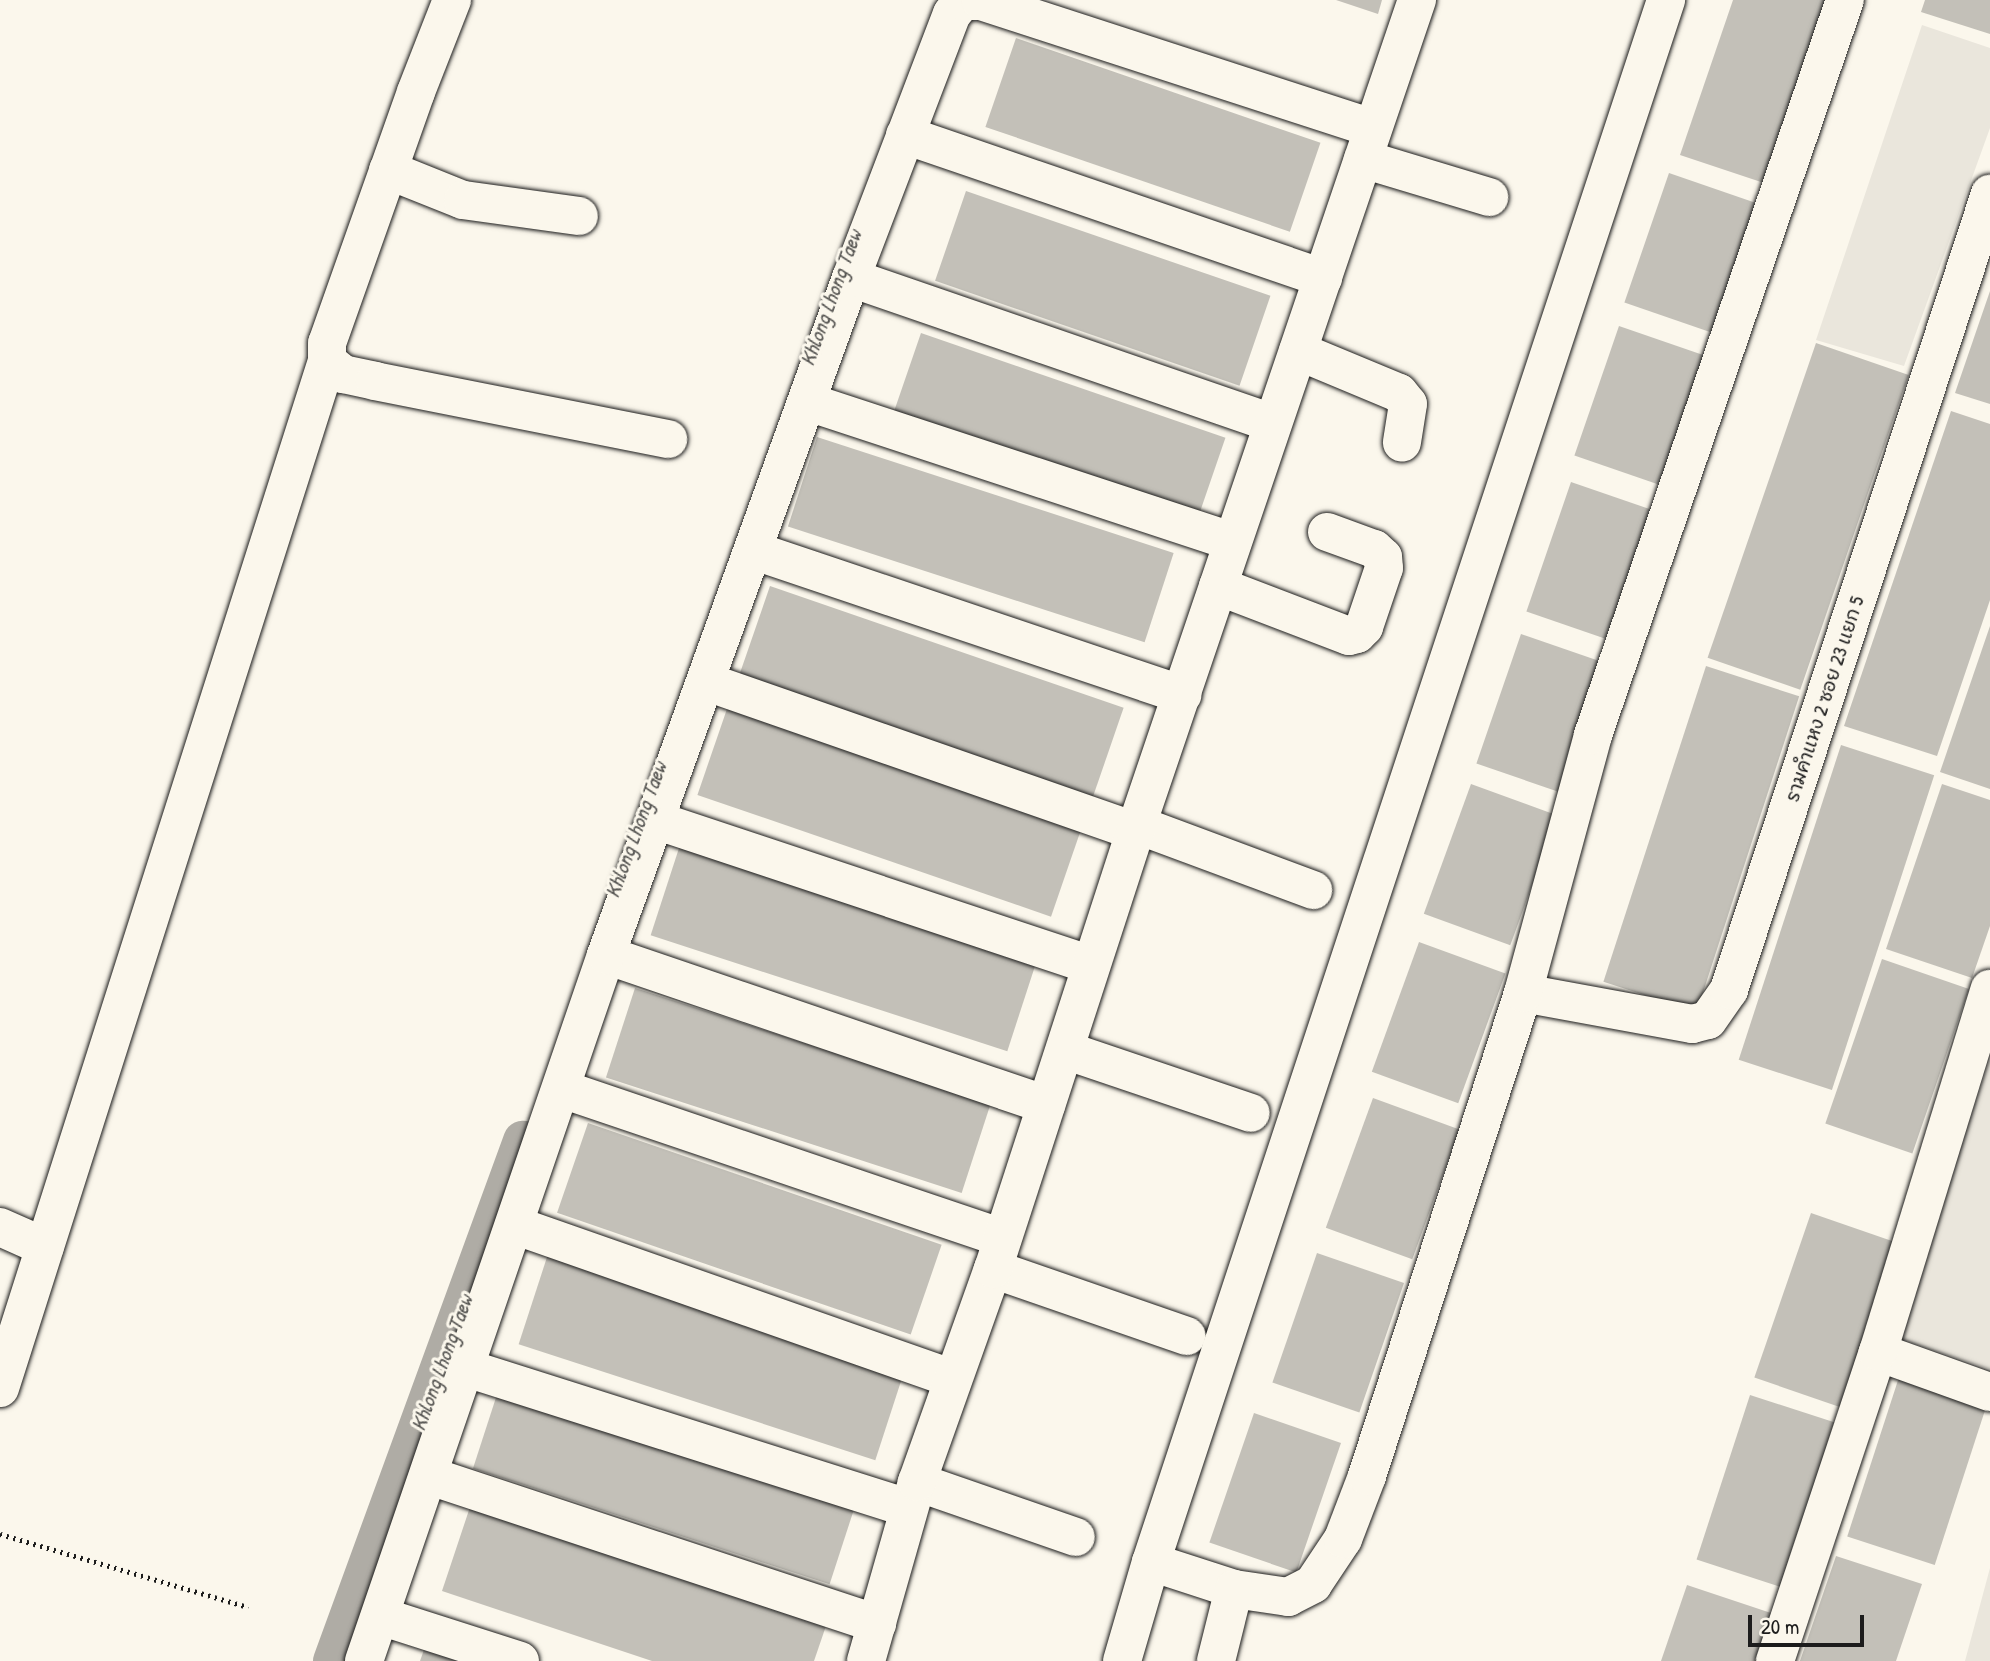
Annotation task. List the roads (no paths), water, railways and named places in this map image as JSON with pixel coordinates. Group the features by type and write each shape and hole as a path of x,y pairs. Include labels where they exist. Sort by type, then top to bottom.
{"street":[{"path":"0,1388 327,361 327,343 452,0"},
{"path":"866,1661 913,1495 998,1253 1136,828 1417,0"},
{"path":"1122,1661 1151,1562 1666,0"},
{"path":"1151,1562 1234,1589 1288,1597 1313,1584 1343,1539 1367,1476 1523,993 1593,734 1845,0"},
{"path":"364,1661 430,1476 463,1367 562,1089 606,955 852,278 952,14 963,1 981,1 1368,144 1489,197"},
{"path":"905,135 1323,278"},
{"path":"388,170 463,200 579,216"},
{"name":"รามคำแหง 2 ซอย 23 แยก 5","path":"1523,993 1692,1024 1708,1020 1729,990 1990,194"},
{"path":"852,278 1273,423"},
{"path":"1298,351 1399,393 1408,404 1402,443"},
{"path":"327,361 343,373 375,381 668,439"},
{"path":"808,402 1233,542"},
{"path":"1218,586 1349,635 1357,634 1364,626 1384,568 1383,557 1374,549 1327,532"},
{"path":"755,551 1182,695"},
{"path":"706,681 1313,890"},
{"path":"655,820 1091,965"},
{"path":"606,955 1046,1105"},
{"path":"1775,1661 1878,1352 1990,989"},
{"path":"1065,1050 1251,1113"},
{"path":"562,1089 998,1253 1187,1336"},
{"path":"514,1225 952,1378"},
{"path":"0,1227 45,1247"},
{"path":"1878,1352 1990,1392"},
{"path":"463,1367 913,1495 1076,1537"},
{"path":"430,1476 877,1624"},
{"path":"1216,1661 1234,1589"},
{"path":"380,1616 520,1661"}],"waterway":[{"name":"Khlong Lhong Taew","path":"333,1661 523,1141"}]}
